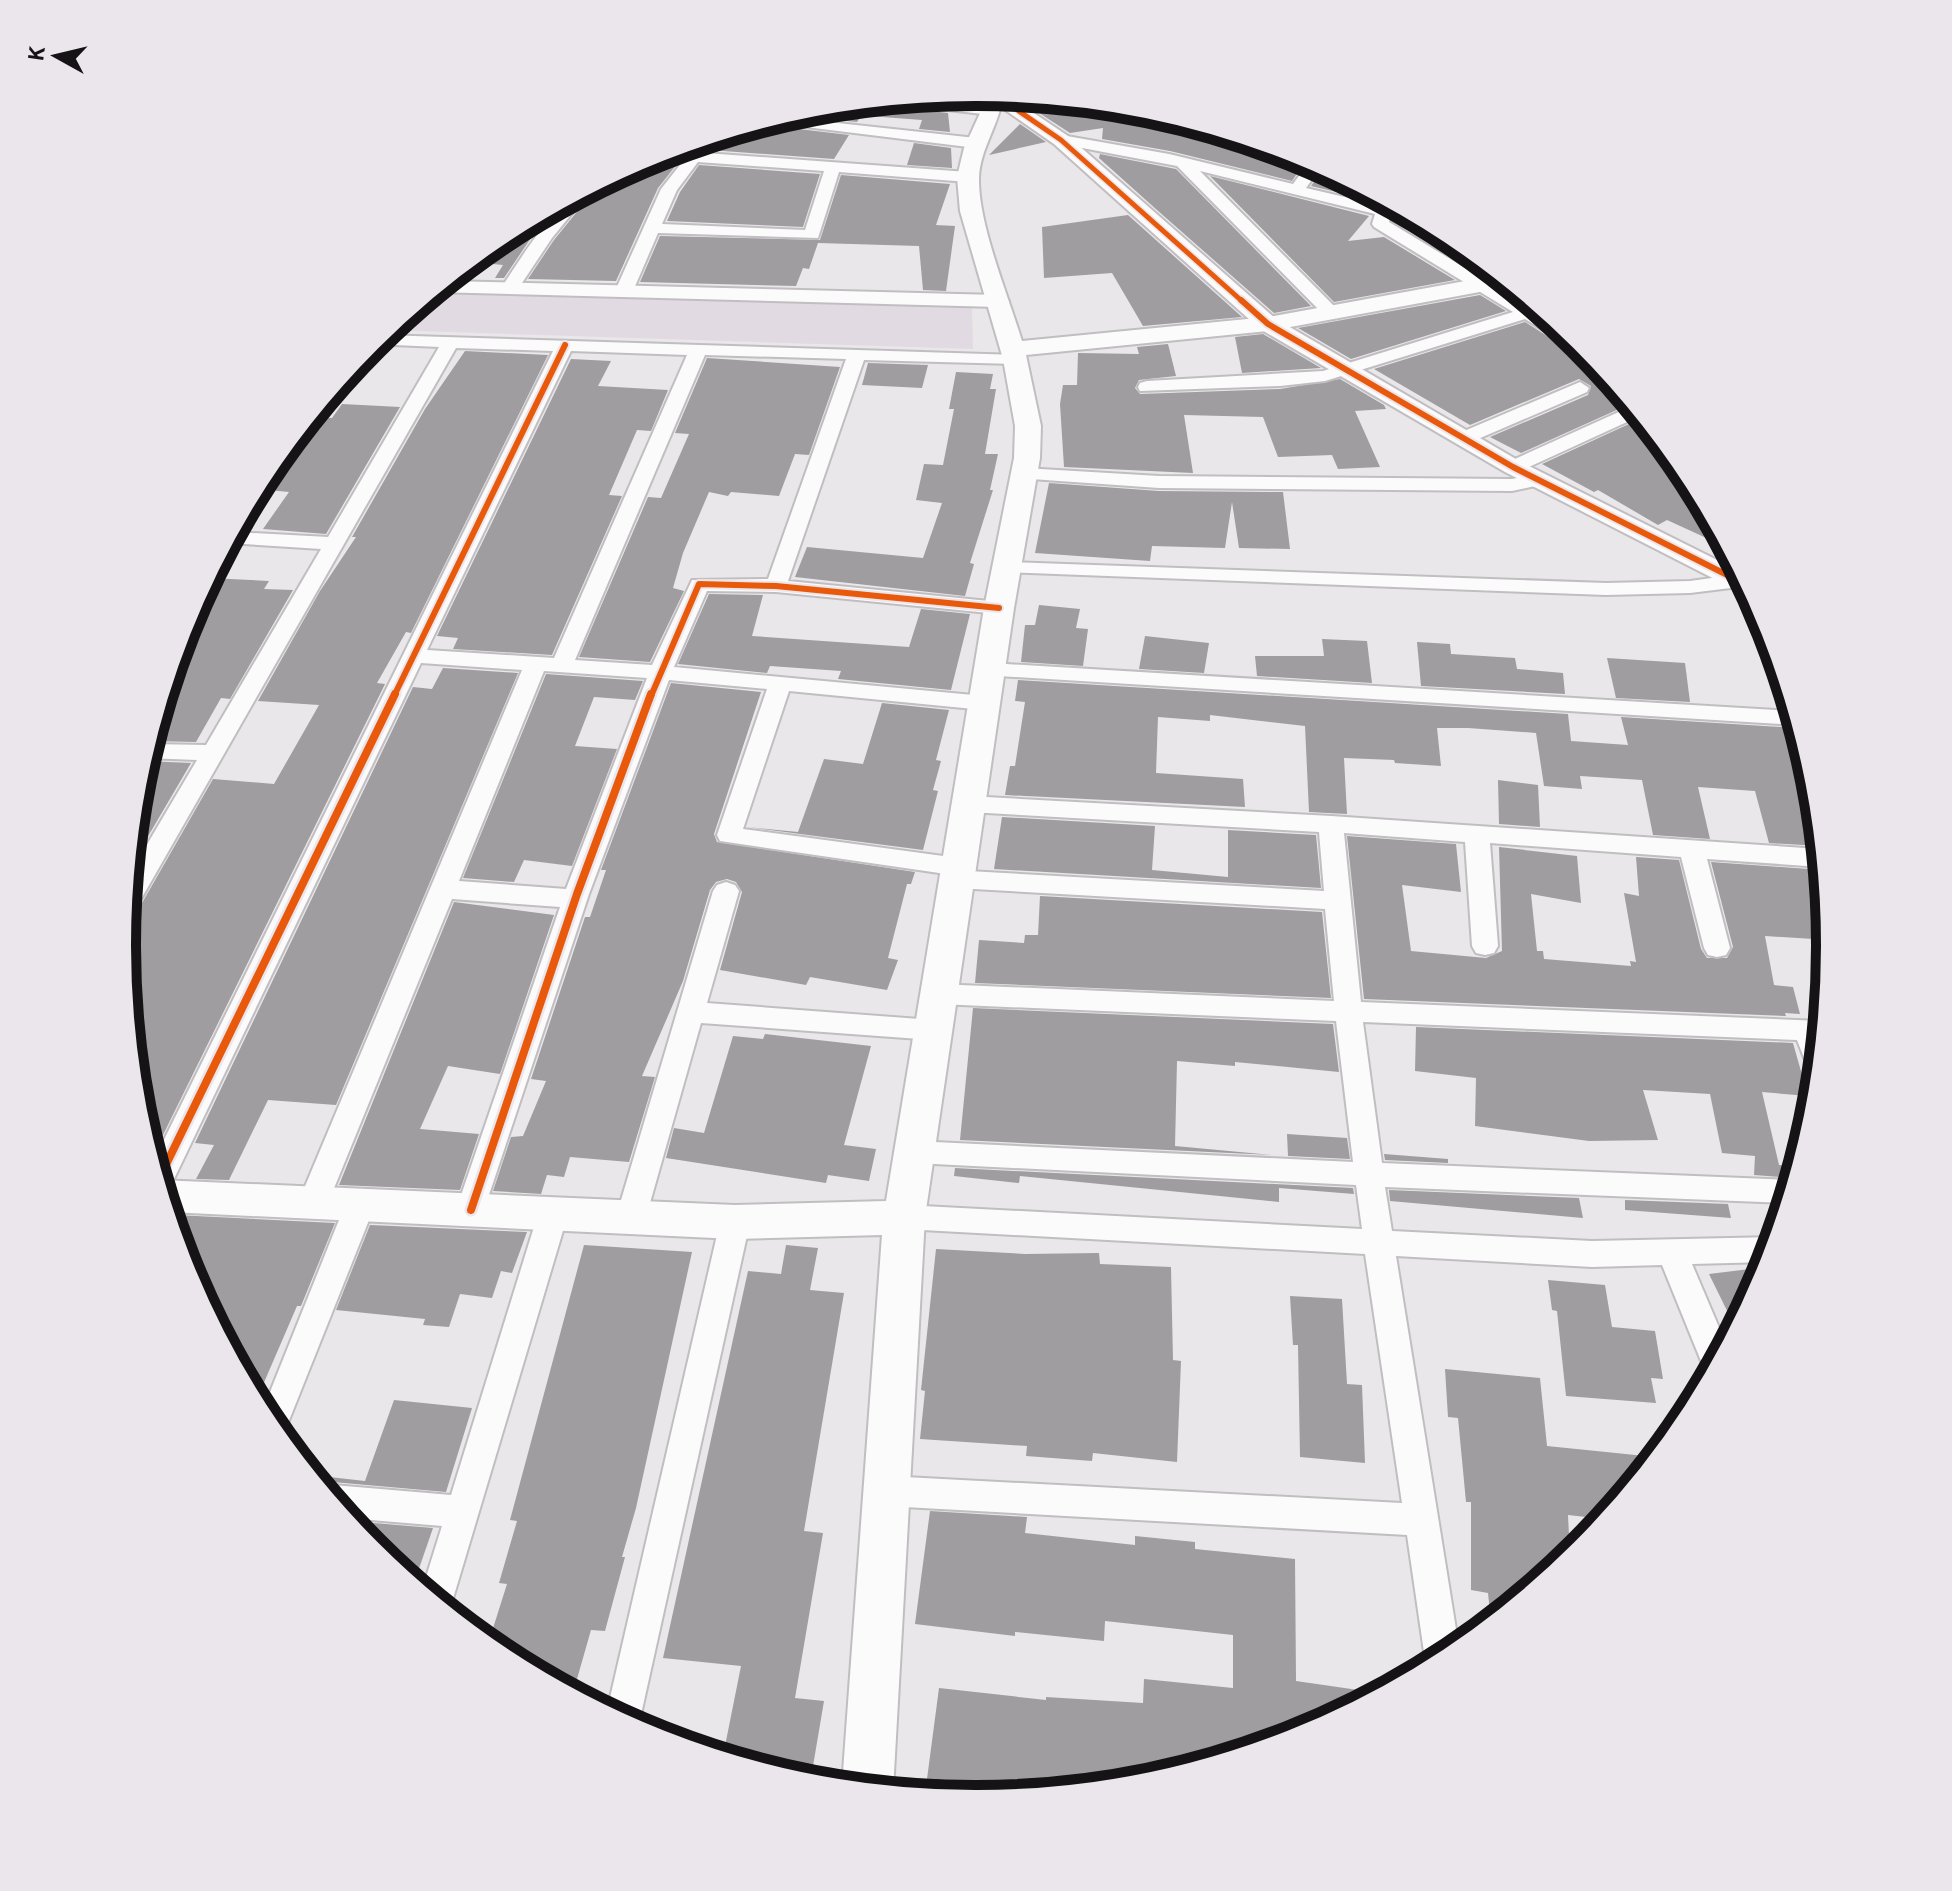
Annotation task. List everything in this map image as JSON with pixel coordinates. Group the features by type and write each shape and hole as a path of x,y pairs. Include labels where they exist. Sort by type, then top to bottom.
{"main road":[{"path":"869,1778 904,1217 999,608 1024,474 1028,426 1013,354 971,211 968,177 992,107"},
{"path":"1013,354 1268,324 1493,284"},
{"path":"175,1196 735,1222 904,1217"}],"street":[{"path":"992,107 1061,140 1368,204"},
{"path":"853,115 992,107 1151,125"},
{"path":"1061,140 1268,324 1513,467 1730,575"},
{"path":"624,291 669,189 693,157 968,177"},
{"path":"1184,164 1333,314"},
{"path":"651,228 812,235 833,167"},
{"path":"1296,191 1307,175"},
{"path":"1384,212 1380,224 1534,318"},
{"path":"510,288 563,214"},
{"path":"455,287 998,301"},
{"path":"1147,387 1303,379 1347,369 1526,313"},
{"path":"394,341 857,354 1013,354"},
{"path":"139,879 450,343"},
{"path":"166,1165 565,345"},
{"path":"562,665 698,350"},
{"path":"776,586 857,354"},
{"path":"1464,438 1580,388"},
{"path":"1513,467 1626,415"},
{"path":"1024,474 1159,482 1512,485 1537,480"},
{"path":"242,539 334,543"},
{"path":"1007,568 1606,589 1733,583"},
{"path":"471,1210 576,899 658,672 699,584 776,586 999,608"},
{"path":"414,656 658,672 780,684 987,686 1784,718"},
{"path":"313,1203 536,664"},
{"path":"780,684 729,835 957,873 1336,901"},
{"path":"160,751 211,753"},
{"path":"968,804 1331,824 1810,857"},
{"path":"1331,824 1336,901 1377,1244 1441,1645"},
{"path":"1477,834 1485,946"},
{"path":"1692,850 1717,948"},
{"path":"442,889 576,899"},
{"path":"631,1217 726,891"},
{"path":"938,994 1811,1031"},
{"path":"691,1012 933,1030"},
{"path":"914,1152 1779,1191"},
{"path":"278,1412 360,1205"},
{"path":"439,1591 553,1214"},
{"path":"904,1217 1592,1254 1758,1249"},
{"path":"626,1708 735,1222"},
{"path":"1672,1251 1712,1349"},
{"path":"886,1491 1422,1520"},
{"path":"348,1502 463,1512"}],"shaded area":[{"path":"450,291 972,304 973,349 405,331"}],"building":[{"path":"912,109 948,113 950,132 919,129 922,120 869,116 869,113"},
{"path":"1033,109 1187,134 1299,171 1292,181 1170,151 1102,139 1103,128 1070,133"},
{"path":"862,114 857,122 829,119"},
{"path":"1020,124 1046,142 989,155"},
{"path":"788,128 849,135 834,159 710,150"},
{"path":"914,143 951,148 952,168 907,165"},
{"path":"1100,154 1176,169 1311,306 1274,313 1099,158"},
{"path":"680,161 658,188 616,281 528,279 583,204"},
{"path":"699,165 820,174 803,227 667,221 680,192"},
{"path":"841,175 950,184 936,225 955,226 946,291 923,290 919,246 818,243 809,269 803,268 796,286 640,282 660,236 820,240"},
{"path":"1210,176 1369,216 1348,241 1384,237 1455,280 1334,302"},
{"path":"1316,179 1352,196 1311,186"},
{"path":"1128,215 1242,317 1143,326 1112,273 1044,278 1042,227"},
{"path":"537,230 504,278 495,278 503,265 487,263"},
{"path":"1419,232 1478,272 1413,233"},
{"path":"1480,295 1506,311 1351,359 1298,328"},
{"path":"1525,322 1565,347 1621,408 1521,453 1490,437 1588,395 1591,386 1579,379 1470,425 1374,369"},
{"path":"1263,334 1321,368 1242,373 1235,337"},
{"path":"1168,344 1176,376 1139,380 1135,388 1140,394 1280,389 1340,379 1386,409 1355,411 1380,467 1338,469 1332,455 1278,457 1263,417 1184,415 1193,473 1064,467 1060,404 1063,385 1077,385 1078,353 1139,354 1137,347"},
{"path":"465,351 548,355 411,633 406,632 377,683 385,684 160,1139 144,1055 138,1000 137,910 213,779 274,784 319,705 258,701 320,591 356,537 352,537 425,409"},
{"path":"707,358 840,367 809,455 795,454 779,496 731,492 728,496 709,492 683,553 673,588 684,591 650,662 579,657 648,497 661,498 689,434 675,433"},
{"path":"571,359 611,361 598,386 668,390 651,431 637,430 609,495 622,496 552,655 453,649 458,638 437,636"},
{"path":"868,363 928,365 922,388 862,385"},
{"path":"956,372 993,374 990,389 996,389 985,454 998,454 990,490 993,490 970,563 974,564 965,596 795,577 807,547 923,558 942,503 916,500 924,464 943,465 954,409 949,409"},
{"path":"342,404 400,407 326,534 263,529 289,492 271,490 278,479 324,418 332,418"},
{"path":"1632,422 1674,479 1711,540 1667,520 1658,525 1598,490 1594,492 1542,464"},
{"path":"1049,483 1159,491 1283,492 1290,549 1239,548 1232,502 1225,548 1152,546 1150,561 1035,553"},
{"path":"221,579 269,581 264,589 293,590 230,699 221,698 196,742 162,741 181,676"},
{"path":"709,594 763,595 752,636 909,647 921,609 970,614 951,690 838,679 841,671 770,666 767,673 678,664"},
{"path":"1039,605 1080,609 1076,628 1088,629 1083,666 1021,662 1025,625 1035,625"},
{"path":"1145,636 1209,643 1204,673 1139,669"},
{"path":"1322,639 1367,641 1372,683 1257,676 1255,656 1324,656"},
{"path":"1417,642 1450,644 1451,654 1515,658 1517,669 1563,673 1565,694 1421,686"},
{"path":"1607,658 1685,663 1690,702 1616,698"},
{"path":"443,668 518,673 336,1105 268,1100 229,1180 196,1179 214,1145 195,1143 413,687 432,689"},
{"path":"546,674 643,681 635,700 594,697 575,746 617,749 572,866 524,860 514,882 463,878"},
{"path":"1018,680 1568,714 1571,741 1628,745 1621,717 1787,727 1809,845 1769,843 1755,791 1698,787 1710,839 1653,835 1642,780 1580,776 1582,789 1544,786 1536,733 1468,728 1437,728 1441,766 1344,758 1347,814 1309,812 1305,726 1210,715 1210,721 1158,717 1156,773 1243,779 1245,807 1005,795 1010,766 1015,766 1025,702 1015,701"},
{"path":"671,683 761,692 714,834 717,842 915,872 911,884 907,884 888,958 898,960 887,990 810,977 806,985 720,970 742,892 736,882 727,879 716,882 710,890 683,981 642,1076 655,1077 629,1162 570,1157 564,1177 547,1175 541,1194 493,1191 511,1137 523,1136 546,1081 531,1079 585,917 590,917 606,870 601,870"},
{"path":"882,703 949,710 936,760 941,761 933,790 938,791 923,850 747,827 798,832 824,759 863,764"},
{"path":"158,762 191,763 143,845"},
{"path":"1498,780 1538,785 1540,827 1499,824"},
{"path":"1002,817 1155,826 1152,870 1228,877 1228,830 1316,835 1321,888 994,869"},
{"path":"1347,836 1456,844 1461,892 1402,885 1411,951 1486,958 1502,951 1499,847 1577,856 1581,903 1531,894 1537,951 1543,951 1544,959 1631,966 1630,961 1636,962 1624,893 1639,896 1636,857 1679,860 1701,949 1707,958 1727,958 1733,947 1711,862 1812,869 1816,939 1765,936 1774,985 1793,987 1800,1014 1785,1013 1786,1016 1364,999"},
{"path":"1040,896 1322,912 1331,998 975,983 979,940 1024,943 1025,935 1038,935"},
{"path":"454,902 554,915 500,1074 448,1066 420,1129 479,1134 460,1190 339,1185"},
{"path":"973,1008 1333,1024 1339,1072 1235,1062 1235,1066 1177,1061 1175,1146 1272,1155 960,1140"},
{"path":"1416,1027 1793,1043 1804,1081 1801,1095 1762,1092 1779,1165 1786,1165 1783,1177 1754,1175 1755,1156 1722,1153 1710,1094 1643,1090 1658,1140 1589,1141 1475,1126 1476,1078 1415,1071"},
{"path":"765,1034 871,1046 844,1145 876,1149 869,1181 828,1175 826,1183 666,1158 674,1128 704,1133 733,1036 763,1039"},
{"path":"1287,1134 1347,1138 1350,1159 1288,1156"},
{"path":"1384,1154 1448,1159 1448,1163 1385,1160"},
{"path":"955,1168 1353,1188 1354,1194 1279,1188 1279,1202 1020,1176 1019,1183 954,1176"},
{"path":"1389,1190 1579,1198 1583,1218 1390,1201"},
{"path":"1625,1200 1728,1204 1731,1218 1625,1210"},
{"path":"181,1215 335,1223 301,1306 297,1306 262,1386 223,1317"},
{"path":"370,1225 527,1232 512,1273 501,1271 492,1298 460,1294 449,1327 423,1325 425,1319 336,1310"},
{"path":"584,1245 692,1252 636,1508 622,1557 625,1557 605,1631 591,1630 576,1683 492,1631 507,1584 499,1583 517,1521 510,1520"},
{"path":"786,1245 818,1248 810,1290 844,1293 804,1531 823,1533 795,1698 824,1701 813,1766 810,1768 725,1746 741,1666 663,1658 748,1271 781,1274"},
{"path":"936,1249 1025,1254 1099,1253 1100,1264 1171,1267 1173,1360 1181,1361 1177,1462 1093,1453 1092,1461 1026,1456 1027,1446 920,1439 925,1391 921,1390"},
{"path":"1751,1269 1730,1316 1709,1274"},
{"path":"1548,1280 1605,1285 1612,1327 1655,1331 1663,1379 1651,1378 1656,1403 1566,1396 1557,1311 1552,1310"},
{"path":"1290,1296 1342,1299 1347,1384 1362,1385 1365,1463 1300,1457 1298,1345 1293,1345"},
{"path":"1445,1369 1540,1378 1547,1446 1643,1456 1590,1517 1568,1515 1569,1540 1490,1610 1488,1593 1471,1590 1471,1502 1466,1502 1458,1418 1448,1417"},
{"path":"394,1400 472,1408 446,1492 331,1483 326,1477 365,1481"},
{"path":"930,1511 1027,1517 1025,1533 1135,1545 1135,1536 1195,1542 1195,1549 1295,1559 1296,1681 1362,1690 1297,1721 1246,1740 1140,1769 1031,1783 977,1785 927,1779 939,1688 1046,1700 1046,1697 1143,1703 1144,1679 1233,1688 1233,1635 1105,1621 1104,1641 1015,1632 1015,1636 915,1624"},
{"path":"367,1522 433,1528 418,1573"}],"cycle path":[{"path":"1013,107 1061,140 1268,324 1513,467 1730,577"},
{"path":"166,1165 565,345"},
{"path":"471,1210 605,815 665,660 699,584 776,586 999,608"}]}
